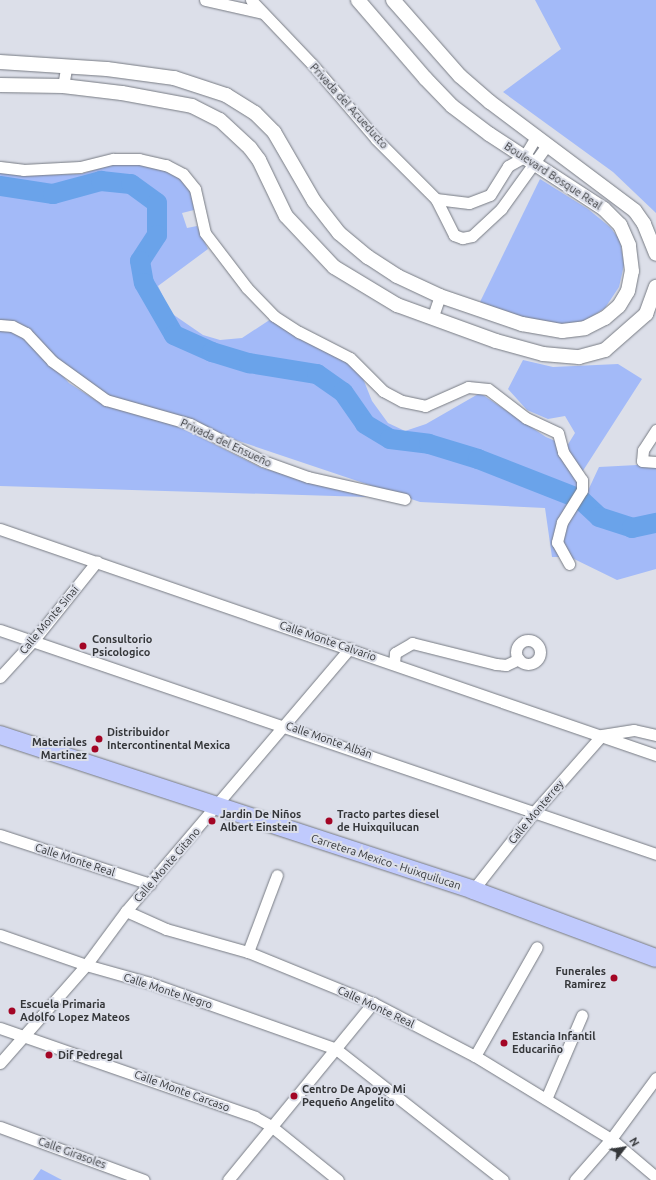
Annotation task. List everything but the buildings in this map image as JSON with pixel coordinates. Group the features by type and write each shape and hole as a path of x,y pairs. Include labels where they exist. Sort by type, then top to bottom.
{"main road":[{"name":"Carretera Mexico - Huixquilucan","path":"0,735 473,890 656,958"}],"street":[{"path":"205,0 263,12"},
{"name":"Privada del Acueducto","path":"251,0 376,139 436,199 454,236 462,238 472,236 501,209 529,160 542,141"},
{"name":"Boulevard Bosque Real","path":"0,62 66,69 107,69 174,78 234,98 262,119 274,132 314,201 338,233 368,257 391,272 440,296 522,324 562,331 585,328 605,318 619,306 628,291 632,271 629,244 620,225 604,209 464,116 441,96 358,0"},
{"name":"Boulevard Bosque Real","path":"393,0 460,76 542,141 635,211 644,224 656,254"},
{"path":"63,86 66,69"},
{"path":"0,85 63,86 162,99 192,106 220,120 250,148 259,160 286,216 334,267 397,305 433,316 510,345 543,354 579,357 604,350 629,331 646,314 656,287"},
{"path":"0,167 23,170 80,167 113,159 139,159 166,165 183,174 194,189 205,233 247,288 274,316 292,328 350,358 382,391 402,401 425,406 468,387 488,389 526,418 558,433 563,452 582,480 582,490 562,522 557,542 560,552 569,564"},
{"name":"Privada del Acueducto","path":"490,195 508,166 529,160"},
{"path":"436,199 469,203 490,195 501,209"},
{"path":"433,316 440,296"},
{"name":"Privada del Ensueño","path":"0,325 12,326 26,333 52,362 106,400 190,424 263,462 308,477 405,499"},
{"path":"656,430 643,450 642,461 656,462"},
{"name":"Calle Monte Calvario","path":"0,529 394,663 656,755"},
{"name":"Calle Monte Sinaí","path":"0,677 33,641 96,561"},
{"name":"Calle Monte Albán","path":"0,630 286,725 656,854"},
{"path":"394,663 395,653 412,643 496,664 506,665 518,659"},
{"name":"Calle Monte Gitano","path":"0,1063 26,1036 86,965 126,911 217,807 350,648"},
{"path":"602,735 634,730 656,736"},
{"name":"Calle Monterrey","path":"473,890 535,811 602,735"},
{"name":"Calle Monte Real","path":"0,836 150,884"},
{"path":"248,952 277,875"},
{"name":"Calle Monte Real","path":"126,911 166,929 248,952 373,1003 475,1056 610,1139 656,1177"},
{"name":"Calle Monte Negro","path":"0,935 86,965 150,983 336,1049 503,1180"},
{"path":"475,1056 537,947"},
{"path":"228,1180 373,1003"},
{"path":"546,1100 582,1015"},
{"name":"Calle Monte Carcaso","path":"0,1028 205,1099 271,1126 338,1180"},
{"path":"575,1180 610,1139 656,1078"},
{"name":"Calle Girasoles","path":"0,1126 144,1180"}],"shaded area":[{"path":"535,0 656,0 656,213 613,172 503,92 561,49"},
{"path":"121,162 159,167 173,171 190,188 194,210 182,213 187,228 197,226 208,249 158,286 171,313 203,335 220,340 242,338 271,319 306,342 345,358 362,376 372,401 388,423 405,431 426,424 480,393 546,437 567,446 575,433 565,416 548,419 527,410 508,389 523,360 553,367 618,364 642,379 577,480 577,486 585,497 599,467 656,464 656,569 617,580 570,557 552,557 545,508 420,502 108,397 0,320 0,168 15,175 81,174"},
{"path":"540,179 588,209 610,227 620,240 624,265 619,287 605,308 581,324 561,326 523,318 480,302"},
{"path":"0,330 12,330 32,342 69,383 97,401 182,428 262,468 367,497 0,486"},
{"path":"41,1169 62,1180 33,1180"}],"waterway":[{"path":"0,186 53,194 101,181 131,184 157,203 157,235 140,261 144,283 174,335 212,352 249,363 317,374 343,392 365,424 390,439 429,444 478,459 580,499 599,517 632,528 656,523"}],"place":[{"name":"Consultorio Psicologico","path":"83,646"},
{"name":"Distribuidor Intercontinental Mexica","path":"99,739"},
{"name":"Materiales Martinez","path":"95,749"},
{"name":"Jardin De Niños Albert Einstein","path":"212,821"},
{"name":"Tracto partes diesel de Huixquilucan","path":"329,821"},
{"name":"Funerales Ramirez","path":"614,978"},
{"name":"Escuela Primaria Adolfo Lopez Mateos","path":"12,1011"},
{"name":"Estancia Infantil Educariño","path":"504,1043"},
{"name":"Dif Pedregal","path":"49,1055"},
{"name":"Centro De Apoyo Mi Pequeño Angelito","path":"294,1096"}]}
